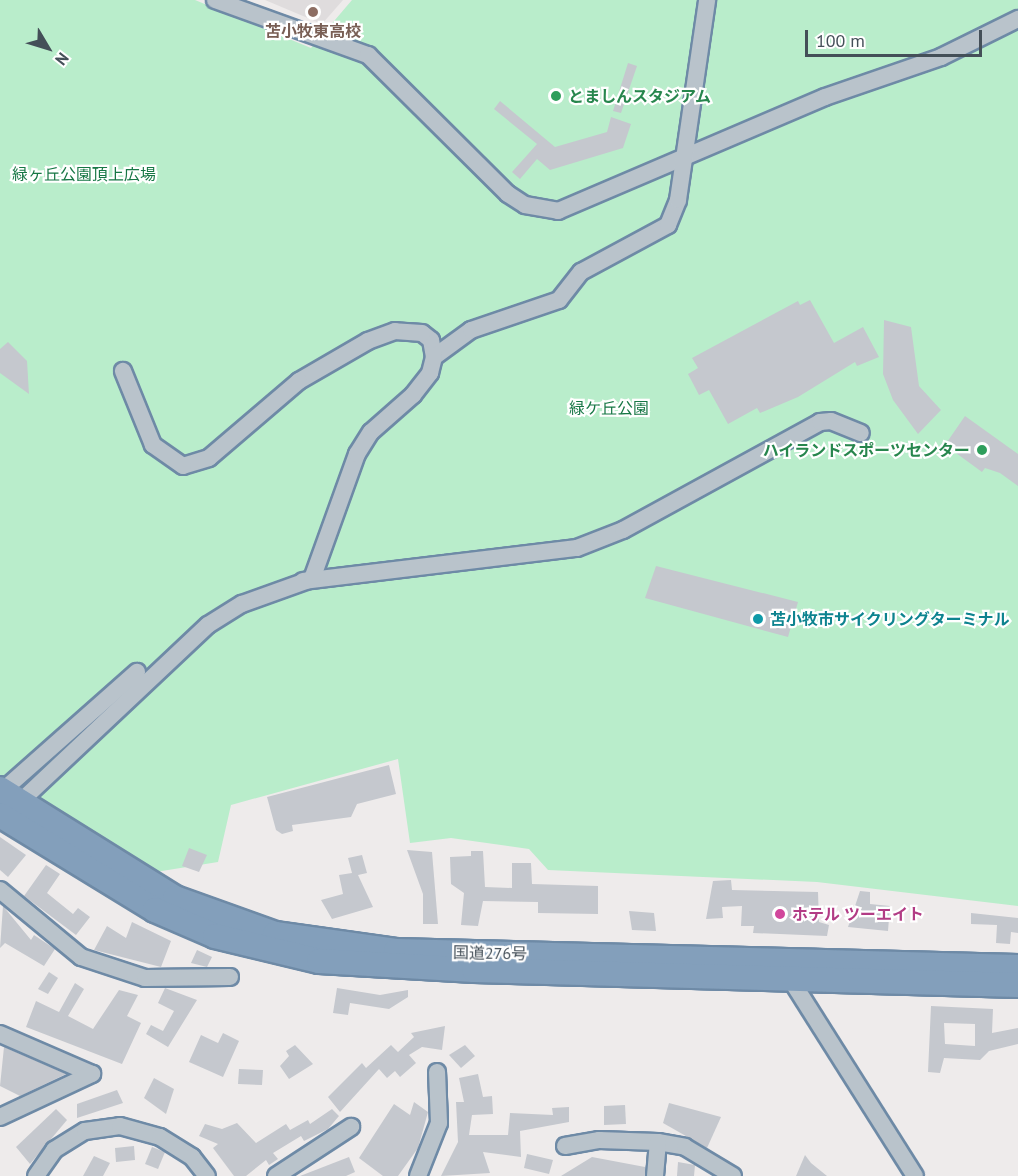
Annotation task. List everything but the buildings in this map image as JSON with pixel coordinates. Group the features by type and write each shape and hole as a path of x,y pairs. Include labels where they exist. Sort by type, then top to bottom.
{"highway":[{"name":"国道276号","path":"4,796 175,898 275,934 396,951 786,970 1018,985"},
{"name":"国道276号","path":"0,815 155,910 215,936 273,952 387,967 786,970 1018,968"}],"street":[{"path":"215,0 332,38 368,55 525,205 567,208 681,162 825,97 941,57 1018,19"},
{"path":"434,357 471,330 559,300 581,272 668,225 675,211 707,0"},
{"path":"123,371 153,445 183,466 209,458 299,381 368,341 395,331 422,333 431,340 434,357 430,373 413,396 371,432 357,454 312,579"},
{"path":"4,796 198,619 231,600 312,579 578,548 623,530 820,422 831,421 861,433"},
{"path":"0,890 81,957 145,978 230,977"},
{"path":"786,970 915,1176"},
{"path":"0,1034 92,1074 4,1111"},
{"path":"418,1176 439,1123 437,1071"},
{"path":"36,1176 54,1150 85,1131 120,1126 160,1137 192,1157 207,1176"},
{"path":"276,1176 351,1127"},
{"path":"565,1146 599,1140 658,1142 685,1147 733,1176"},
{"path":"655,1176 658,1142"}],"shaded area":[{"name":"苫小牧東高校","path":"265,0 343,0 322,24"}],"green space":[{"name":"緑ケ丘公園","path":"0,0 195,0 311,48 352,0 1018,0 1018,906 817,882 548,870 529,849 451,838 410,843 398,759 231,805 218,862 143,874 0,778"}],"place":[{"name":"苫小牧東高校","path":"313,12"},
{"name":"とましんスタジアム","path":"556,96"},
{"name":"ハイランドスポーツセンター","path":"982,450"},
{"name":"苫小牧市サイクリングターミナル","path":"758,619"},
{"name":"ホテル ツーエイト","path":"780,914"}],"park label":[{"name":"緑ヶ丘公園頂上広場","path":"84,174"}]}
